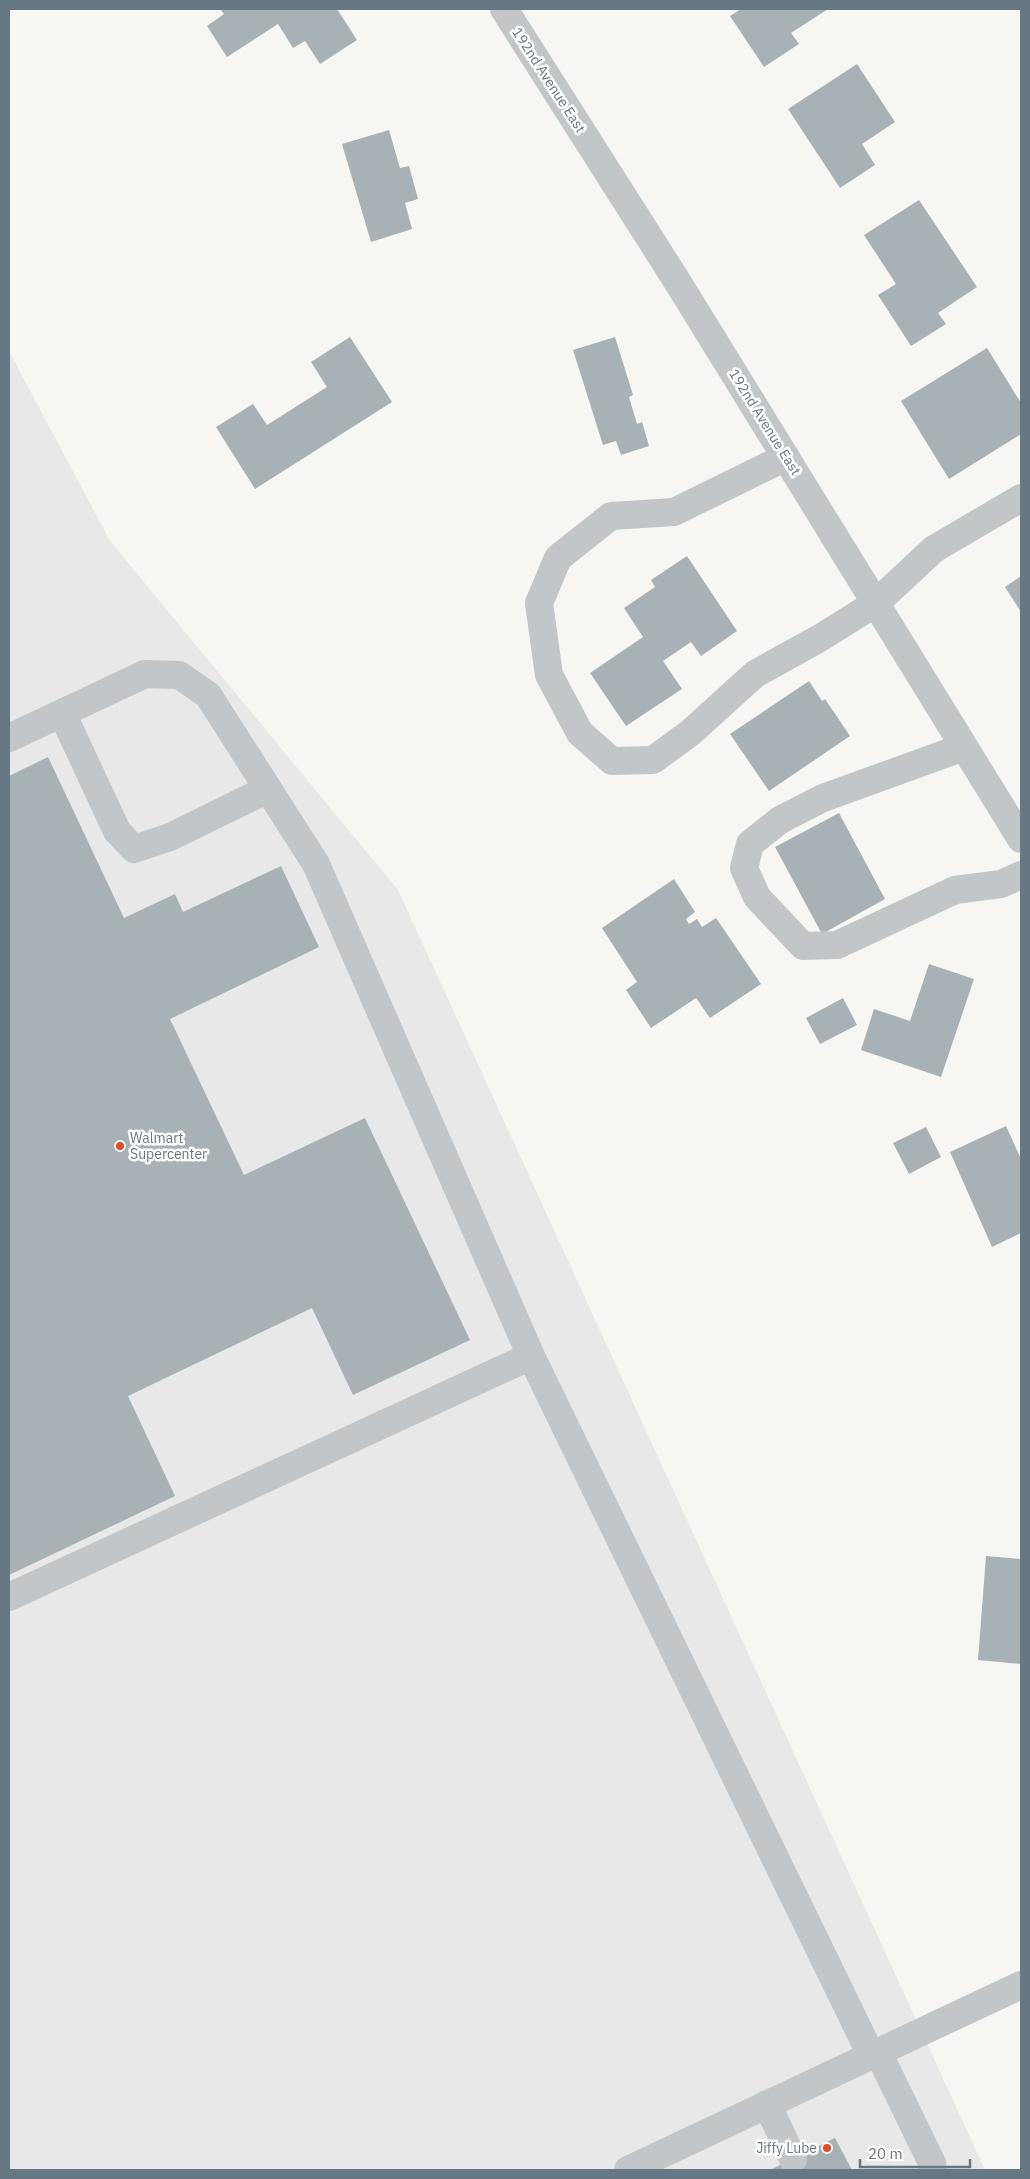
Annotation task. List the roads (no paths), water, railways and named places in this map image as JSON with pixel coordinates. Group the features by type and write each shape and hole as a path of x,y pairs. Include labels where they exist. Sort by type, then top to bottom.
{"street":[{"name":"192nd Avenue East","path":"504,9 786,457 1021,839"},
{"path":"786,457 674,512 611,516 558,558 539,603 549,675 580,733 612,761 653,760 690,733 755,674 820,638 876,603 934,549 1021,498"},
{"path":"9,738 145,674 179,675 208,695 316,864 531,1356 875,2054 932,2164 933,2170"},
{"path":"62,713 117,831 134,849 170,837 268,789"},
{"path":"964,747 823,798 780,820 750,844 744,868 757,897 803,946 837,945 955,890 1001,884 1021,875"},
{"path":"9,1597 531,1356"},
{"path":"628,2170 673,2161 767,2104 1021,1985"},
{"path":"767,2104 793,2159"}],"place":[{"name":"Walmart Supercenter","path":"120,1146"},
{"name":"Jiffy Lube","path":"827,2148"}]}
